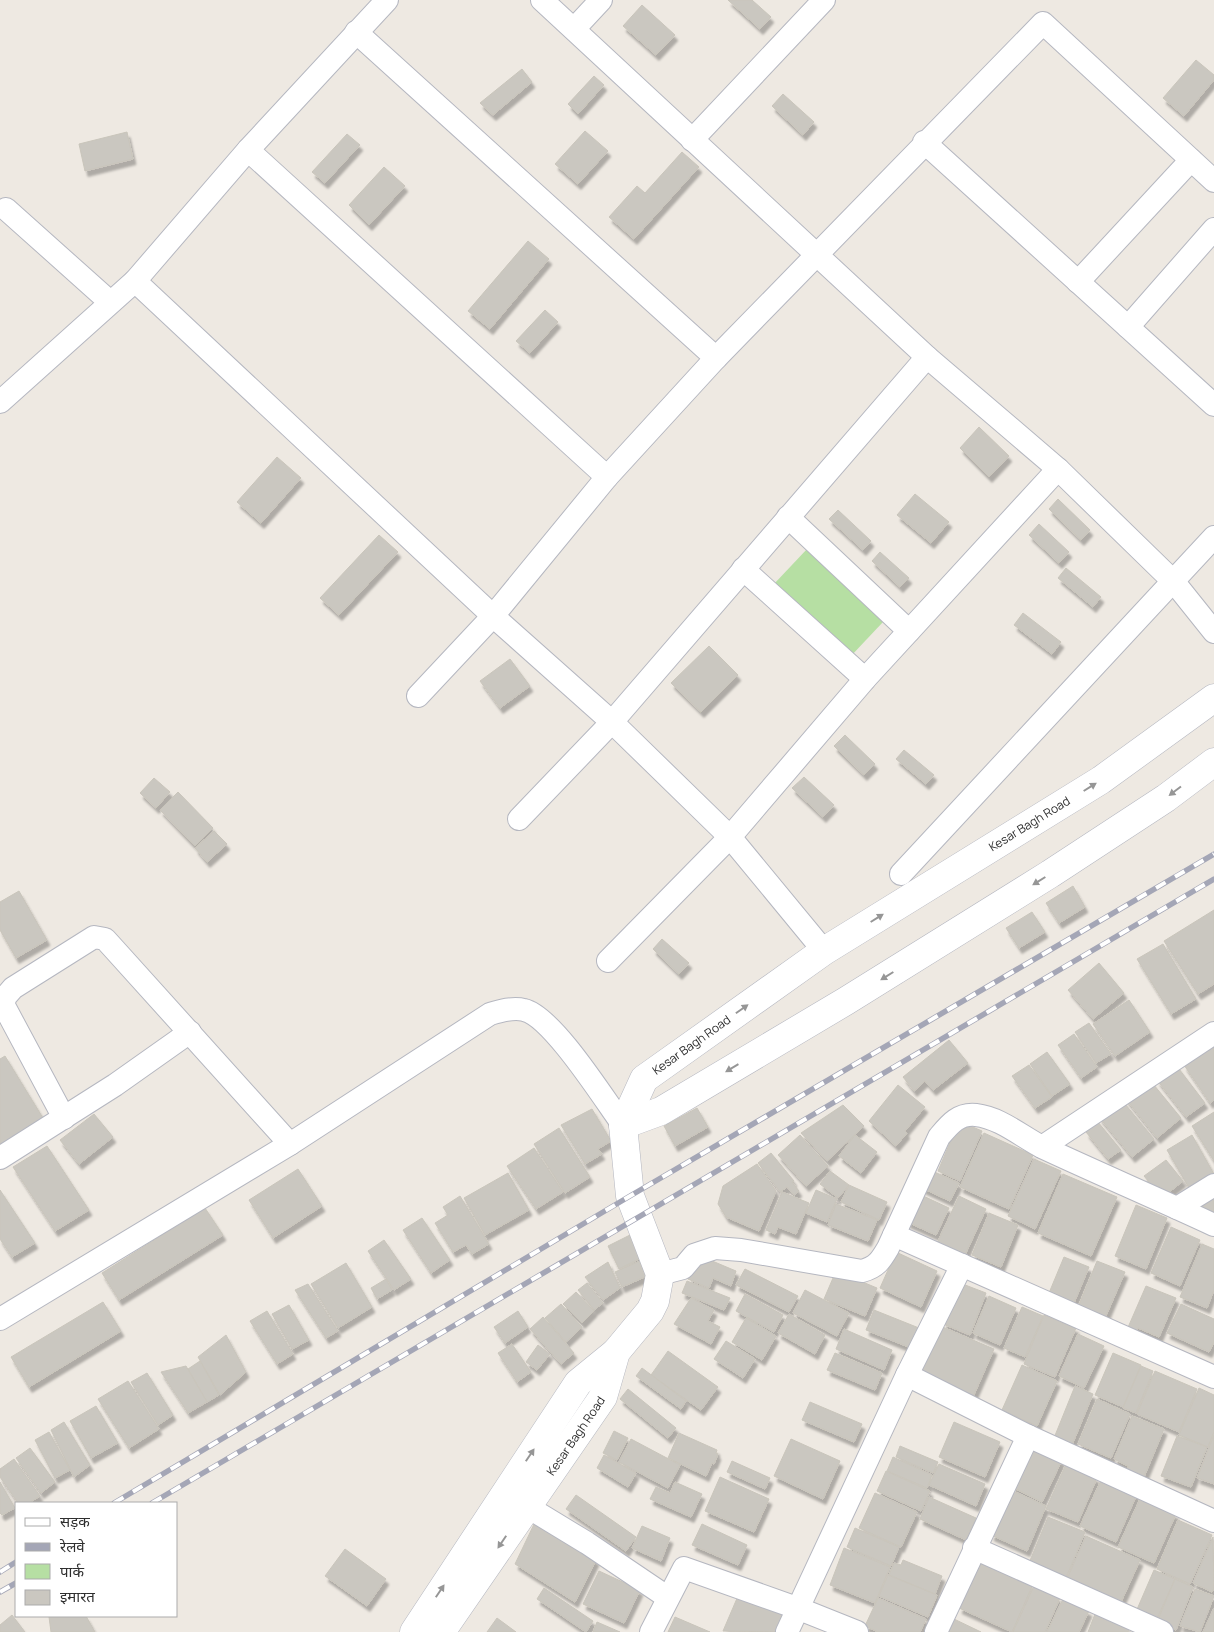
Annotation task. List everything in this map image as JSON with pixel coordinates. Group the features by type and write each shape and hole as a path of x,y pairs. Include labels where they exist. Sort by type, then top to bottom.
{"main road":[{"name":"Kesar Bagh Road","path":"623,1125 644,1079 824,951 1101,780 1214,698"},
{"path":"660,1274 630,1196 623,1125 662,1111 846,1001 1050,874 1166,798 1214,762"},
{"name":"Kesar Bagh Road","path":"441,1632 526,1506 603,1397 616,1352 650,1311 655,1302 660,1274"},
{"path":"414,1632 578,1383 616,1352"}],"street":[{"path":"5,390 135,280 248,150 387,0"},
{"path":"542,0 927,357 1058,469 1174,582 1214,632"},
{"path":"574,29 601,0"},
{"path":"692,140 824,0"},
{"path":"418,696 493,616 607,477 716,358 924,142 1043,23 1214,181"},
{"path":"356,32 716,358"},
{"path":"924,142 1214,405"},
{"path":"248,150 607,477"},
{"path":"1078,282 1191,160"},
{"path":"6,209 110,302"},
{"path":"1128,327 1214,229"},
{"path":"135,280 493,616 612,722 730,837 824,951"},
{"path":"519,819 612,722 927,357"},
{"path":"608,962 730,837 865,680 1058,469"},
{"path":"788,517 909,631"},
{"path":"901,874 1214,537"},
{"path":"743,569 865,680"},
{"path":"64,1118 4,1010 3,1004 6,996 13,988 94,937 105,940 290,1144"},
{"path":"0,1319 290,1144 490,1014 504,1010 524,1010 545,1023 556,1034 623,1125"},
{"path":"0,1158 64,1118 190,1032"},
{"path":"1042,1147 1214,1033"},
{"path":"660,1274 683,1268 694,1255 715,1248 741,1250 862,1270 872,1268 879,1263 894,1235 939,1137 951,1122 963,1116 992,1119 1042,1147 1214,1225"},
{"path":"1177,1208 1214,1185"},
{"path":"894,1235 1214,1377"},
{"path":"787,1632 907,1375 962,1265"},
{"path":"907,1375 1028,1436 1214,1521"},
{"path":"936,1632 1028,1436"},
{"path":"526,1506 587,1543 667,1597"},
{"path":"974,1548 1162,1632"},
{"path":"651,1632 667,1597 684,1568 797,1608 857,1632"}],"green space":[{"path":"808,548 883,622 850,657 774,584"}],"building":[{"path":"728,0 752,0 771,17 760,29"},
{"path":"642,5 675,35 656,55 623,26"},
{"path":"1196,60 1214,75 1214,80 1184,116 1163,98"},
{"path":"522,69 532,82 493,115 480,103"},
{"path":"594,76 604,85 578,114 568,104"},
{"path":"783,94 814,122 803,135 772,106"},
{"path":"585,131 608,151 578,184 555,164"},
{"path":"127,132 133,159 85,171 79,144"},
{"path":"347,134 360,145 325,183 312,172"},
{"path":"682,152 699,167 634,239 609,217 637,186 645,193"},
{"path":"384,167 405,186 369,225 349,205"},
{"path":"528,241 549,259 490,329 468,311"},
{"path":"545,310 558,322 530,353 516,341"},
{"path":"979,427 1009,456 989,477 960,448"},
{"path":"277,457 301,478 261,523 237,502"},
{"path":"915,494 949,522 931,543 897,515"},
{"path":"1058,499 1090,530 1081,540 1049,509"},
{"path":"838,510 871,541 863,550 829,519"},
{"path":"1039,524 1069,552 1059,563 1029,535"},
{"path":"379,535 398,552 339,615 320,598"},
{"path":"880,552 909,578 900,587 872,561"},
{"path":"1066,568 1101,597 1093,607 1058,578"},
{"path":"1023,613 1061,642 1052,654 1014,625"},
{"path":"709,646 738,675 701,712 671,683"},
{"path":"510,659 530,686 500,708 480,681"},
{"path":"845,735 875,764 864,775 834,746"},
{"path":"904,750 934,775 926,784 896,759"},
{"path":"804,777 834,805 823,817 792,788"},
{"path":"154,778 170,792 156,808 140,793"},
{"path":"178,792 213,828 195,846 160,810"},
{"path":"214,831 227,844 207,862 195,848"},
{"path":"1073,886 1085,907 1059,923 1046,903"},
{"path":"19,891 47,940 16,958 0,930 0,902"},
{"path":"1214,910 1214,984 1198,994 1164,941"},
{"path":"1032,912 1045,932 1019,948 1006,928"},
{"path":"662,939 689,963 679,974 653,949"},
{"path":"1163,944 1196,999 1171,1014 1137,959"},
{"path":"1099,963 1124,993 1093,1019 1068,990"},
{"path":"1129,1000 1150,1032 1115,1056 1093,1024"},
{"path":"1089,1023 1111,1054 1096,1063 1075,1032"},
{"path":"1074,1034 1097,1067 1081,1078 1058,1045"},
{"path":"949,1040 968,1063 933,1090 925,1081 914,1091 903,1077"},
{"path":"1214,1044 1214,1100 1210,1103 1184,1065"},
{"path":"1047,1052 1070,1084 1052,1096 1030,1064"},
{"path":"5,1056 43,1118 0,1145 0,1059"},
{"path":"1029,1065 1052,1097 1035,1108 1012,1076"},
{"path":"1176,1065 1205,1103 1186,1117 1157,1080"},
{"path":"1149,1079 1181,1118 1157,1138 1125,1098"},
{"path":"898,1085 925,1107 905,1131 907,1133 896,1146 869,1121"},
{"path":"1121,1099 1154,1139 1132,1157 1099,1117"},
{"path":"843,1105 864,1126 827,1161 801,1133"},
{"path":"697,1108 708,1127 675,1146 664,1126"},
{"path":"592,1109 611,1141 598,1149 602,1154 585,1164 561,1125"},
{"path":"1214,1112 1214,1161 1192,1126"},
{"path":"94,1114 113,1137 79,1164 60,1140"},
{"path":"959,1121 982,1131 960,1181 938,1171"},
{"path":"1098,1122 1121,1150 1108,1159 1086,1132"},
{"path":"559,1128 590,1177 565,1193 534,1144"},
{"path":"984,1133 1033,1155 1009,1209 960,1187"},
{"path":"800,1135 828,1166 806,1186 778,1155"},
{"path":"855,1135 877,1152 861,1173 839,1156"},
{"path":"1192,1135 1214,1174 1192,1193 1167,1150"},
{"path":"47,1146 89,1210 55,1231 13,1167"},
{"path":"534,1148 563,1192 536,1209 507,1166"},
{"path":"771,1153 794,1181 792,1182 799,1191 794,1195 787,1187 780,1192 758,1163"},
{"path":"1034,1159 1061,1171 1035,1229 1008,1216"},
{"path":"1166,1160 1183,1181 1162,1198 1144,1176"},
{"path":"757,1164 776,1191 759,1231 726,1217 718,1204 723,1186"},
{"path":"298,1169 322,1206 273,1238 249,1200"},
{"path":"930,1170 959,1183 950,1201 922,1188"},
{"path":"830,1171 849,1185 838,1198 820,1184"},
{"path":"508,1173 529,1210 485,1235 464,1198"},
{"path":"1063,1174 1117,1197 1091,1256 1038,1233"},
{"path":"849,1185 887,1202 879,1220 841,1202"},
{"path":"0,1190 35,1243 12,1257 0,1239"},
{"path":"816,1190 837,1199 827,1222 806,1213"},
{"path":"782,1192 809,1203 796,1234 778,1227 775,1234 766,1230"},
{"path":"919,1194 949,1208 936,1235 907,1222"},
{"path":"460,1196 489,1244 472,1254 466,1245 453,1252 435,1223 448,1215 443,1207"},
{"path":"959,1196 986,1209 965,1255 937,1243"},
{"path":"1214,1197 1214,1218 1196,1210"},
{"path":"836,1204 877,1220 868,1241 828,1225"},
{"path":"1136,1205 1167,1218 1146,1269 1115,1256"},
{"path":"205,1208 223,1235 119,1300 102,1273"},
{"path":"989,1213 1018,1225 1001,1267 972,1255"},
{"path":"422,1218 450,1260 431,1273 403,1230"},
{"path":"1171,1227 1200,1240 1180,1286 1151,1273"},
{"path":"634,1233 645,1256 619,1269 608,1246"},
{"path":"384,1240 411,1279 394,1290 368,1251"},
{"path":"1202,1244 1214,1249 1214,1290 1207,1308 1180,1297"},
{"path":"896,1252 937,1271 921,1307 880,1288"},
{"path":"698,1255 736,1271 731,1286 713,1278 709,1288 688,1279"},
{"path":"1064,1257 1089,1267 1074,1303 1049,1293"},
{"path":"640,1261 647,1276 622,1287 615,1272"},
{"path":"1097,1261 1125,1272 1105,1318 1078,1307"},
{"path":"608,1262 620,1288 603,1300 585,1277"},
{"path":"346,1263 372,1307 338,1328 311,1284"},
{"path":"745,1269 798,1296 789,1312 736,1285"},
{"path":"836,1271 877,1288 865,1316 824,1299"},
{"path":"386,1279 392,1290 377,1299 371,1288"},
{"path":"687,1281 730,1298 724,1310 682,1293"},
{"path":"587,1283 603,1303 594,1310 578,1290"},
{"path":"960,1283 986,1293 970,1335 943,1324"},
{"path":"308,1284 338,1331 326,1338 295,1290"},
{"path":"1146,1286 1176,1298 1159,1337 1138,1328 1135,1336 1126,1332"},
{"path":"805,1290 849,1313 837,1336 793,1313"},
{"path":"576,1292 594,1311 582,1323 563,1304"},
{"path":"745,1294 783,1315 774,1332 736,1311"},
{"path":"989,1296 1016,1308 1000,1345 973,1333"},
{"path":"691,1298 714,1310 708,1321 720,1327 711,1344 674,1324"},
{"path":"103,1302 121,1331 29,1387 11,1357"},
{"path":"561,1304 582,1327 566,1342 545,1318"},
{"path":"1181,1304 1214,1319 1214,1342 1209,1352 1167,1333"},
{"path":"289,1305 309,1340 292,1349 272,1314"},
{"path":"1022,1307 1043,1316 1025,1357 1004,1348"},
{"path":"874,1310 919,1328 911,1348 866,1330"},
{"path":"267,1311 293,1354 277,1364 250,1321"},
{"path":"518,1311 528,1327 505,1343 494,1327"},
{"path":"789,1314 825,1335 815,1354 778,1333"},
{"path":"1044,1315 1076,1328 1055,1377 1024,1364"},
{"path":"543,1317 574,1353 561,1364 530,1329"},
{"path":"746,1318 776,1336 762,1360 732,1342"},
{"path":"938,1325 994,1349 973,1397 918,1373"},
{"path":"844,1329 892,1350 884,1370 836,1349"},
{"path":"1078,1334 1104,1346 1084,1388 1059,1376"},
{"path":"226,1335 246,1372 220,1395 198,1357"},
{"path":"726,1341 755,1359 743,1378 714,1359"},
{"path":"512,1344 531,1372 517,1382 498,1353"},
{"path":"538,1345 550,1354 537,1370 526,1362"},
{"path":"668,1351 718,1387 701,1410 651,1375"},
{"path":"835,1353 882,1373 875,1390 827,1370"},
{"path":"1113,1353 1141,1365 1123,1407 1095,1395"},
{"path":"200,1361 219,1395 207,1402 188,1369"},
{"path":"1022,1365 1057,1381 1037,1426 1002,1410"},
{"path":"186,1366 207,1402 188,1413 161,1372"},
{"path":"1141,1366 1153,1371 1136,1413 1123,1408"},
{"path":"642,1368 686,1401 681,1409 636,1376"},
{"path":"1155,1371 1197,1389 1179,1432 1137,1414"},
{"path":"147,1373 173,1415 158,1425 131,1382"},
{"path":"128,1381 159,1429 129,1448 98,1399"},
{"path":"1075,1386 1093,1394 1072,1445 1054,1438"},
{"path":"1199,1388 1214,1395 1214,1432 1208,1447 1179,1435"},
{"path":"628,1389 676,1428 668,1438 620,1399"},
{"path":"1097,1399 1130,1414 1111,1458 1078,1444"},
{"path":"810,1402 862,1424 854,1442 802,1420"},
{"path":"96,1406 118,1443 91,1458 70,1421"},
{"path":"1132,1416 1164,1429 1144,1477 1127,1470 1128,1466 1114,1459"},
{"path":"64,1422 90,1465 74,1477 51,1430"},
{"path":"954,1422 1000,1442 985,1477 939,1457"},
{"path":"614,1431 628,1438 617,1460 603,1453"},
{"path":"49,1432 70,1470 55,1478 35,1440"},
{"path":"679,1433 717,1450 716,1453 718,1454 714,1464 712,1463 706,1476 668,1458"},
{"path":"1214,1435 1214,1484 1197,1478"},
{"path":"1177,1436 1207,1447 1191,1487 1161,1476"},
{"path":"631,1439 680,1465 668,1488 619,1462"},
{"path":"791,1439 840,1461 823,1499 774,1476"},
{"path":"900,1446 938,1462 933,1473 896,1457"},
{"path":"1031,1446 1062,1460 1042,1502 1012,1487"},
{"path":"30,1448 55,1482 41,1493 16,1458"},
{"path":"604,1455 636,1473 628,1487 597,1468"},
{"path":"893,1457 932,1475 927,1488 887,1471"},
{"path":"14,1459 40,1496 31,1502 17,1502 0,1477 0,1469"},
{"path":"732,1461 770,1478 765,1489 727,1472"},
{"path":"939,1464 985,1484 976,1506 929,1485"},
{"path":"1066,1464 1097,1478 1078,1522 1046,1509"},
{"path":"886,1471 930,1491 921,1511 877,1491"},
{"path":"720,1477 769,1499 754,1532 705,1511"},
{"path":"1102,1478 1137,1494 1116,1542 1080,1526"},
{"path":"0,1482 15,1508 2,1515 0,1513"},
{"path":"675,1482 702,1494 691,1517 650,1499 656,1487 670,1493"},
{"path":"1011,1490 1046,1506 1027,1551 991,1535"},
{"path":"875,1493 917,1512 901,1547 859,1528"},
{"path":"576,1495 636,1537 626,1551 566,1509"},
{"path":"929,1497 976,1518 966,1540 920,1519"},
{"path":"1140,1499 1176,1514 1154,1563 1118,1547"},
{"path":"1048,1517 1085,1532 1066,1578 1029,1563"},
{"path":"536,1520 596,1560 575,1602 515,1564"},
{"path":"1178,1520 1212,1535 1190,1584 1157,1569"},
{"path":"702,1524 747,1545 738,1565 692,1545"},
{"path":"642,1526 670,1538 661,1561 632,1548"},
{"path":"855,1528 899,1547 891,1566 847,1547"},
{"path":"1086,1536 1140,1560 1121,1602 1067,1579"},
{"path":"1213,1537 1214,1588 1212,1592 1193,1583"},
{"path":"844,1548 890,1567 875,1603 830,1585"},
{"path":"345,1549 386,1579 367,1606 325,1576"},
{"path":"903,1560 942,1576 935,1594 889,1575 894,1563 901,1565"},
{"path":"981,1560 1033,1584 1012,1632 959,1608"},
{"path":"1154,1570 1175,1579 1155,1623 1135,1614"},
{"path":"599,1571 640,1590 624,1623 583,1604"},
{"path":"888,1575 937,1595 928,1617 879,1596"},
{"path":"1175,1579 1193,1587 1176,1630 1157,1622"},
{"path":"1034,1586 1060,1598 1045,1632 1013,1632"},
{"path":"544,1588 593,1621 586,1632 537,1599"},
{"path":"1195,1589 1214,1596 1200,1632 1180,1626"},
{"path":"738,1596 785,1616 778,1632 723,1631"},
{"path":"878,1598 926,1619 920,1632 878,1632 865,1626"},
{"path":"1063,1599 1089,1611 1079,1632 1047,1632"},
{"path":"1214,1608 1214,1632 1203,1632"},
{"path":"1095,1614 1130,1628 1128,1632 1088,1632"},
{"path":"12,1615 25,1632 0,1632 0,1625"},
{"path":"49,1617 87,1617 95,1632 51,1632"},
{"path":"675,1617 710,1632 668,1632"},
{"path":"497,1618 516,1632 487,1632"},
{"path":"954,1619 981,1632 948,1632"},
{"path":"597,1622 620,1632 593,1632"}],"railway":[{"path":"116,1502 630,1196 1214,854"},
{"path":"154,1502 1214,879"},
{"path":"0,1572 15,1563"},
{"path":"0,1592 15,1584"}]}
